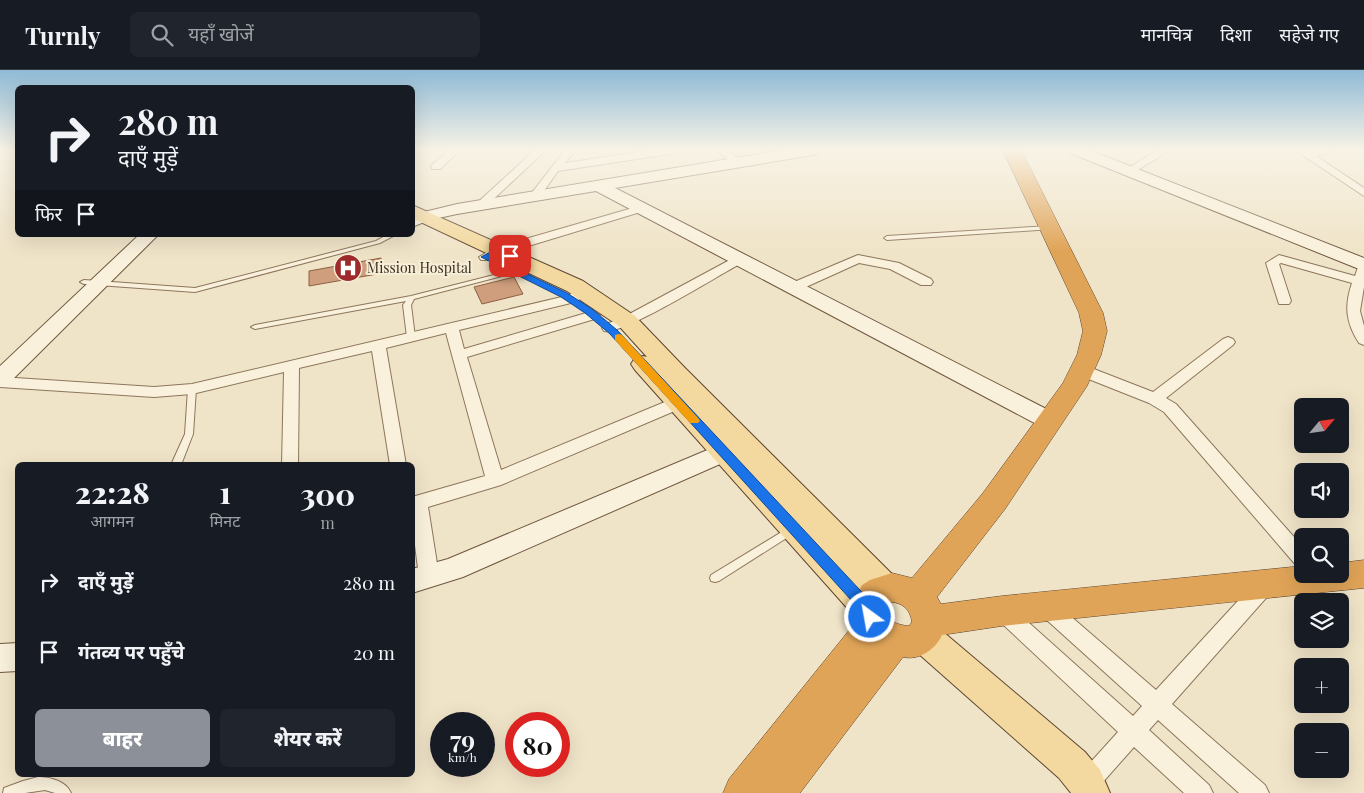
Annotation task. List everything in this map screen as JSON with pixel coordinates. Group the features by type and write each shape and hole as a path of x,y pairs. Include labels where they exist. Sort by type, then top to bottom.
{"highway":[{"path":"1023,184 1095,322 1093,341 1074,386 1044,418"},
{"path":"743,793 994,501 1044,418 1069,365 1080,338 1080,312 1027,184"},
{"path":"1349,573 1364,574"},
{"path":"899,613 1002,611 1046,607 1266,584 1294,576"},
{"path":"775,793 899,613"}],"main road":[{"path":"415,219 504,260 540,282 577,295 610,322 668,378 734,448 899,613"},
{"path":"577,295 610,322"},
{"path":"668,378 678,403 734,448 793,528 899,613 1059,754 1089,788"}],"street":[{"path":"481,205 504,184"},
{"path":"535,196 544,184"},
{"path":"415,219 481,205 612,184"},
{"path":"1161,184 1364,266 1352,306 1354,322 1364,340"},
{"path":"1350,184 1364,193"},
{"path":"599,186 1044,418"},
{"path":"504,260 643,208"},
{"path":"0,381 92,283 131,237"},
{"path":"0,361 147,237"},
{"path":"792,288 858,259 894,266 926,282"},
{"path":"1284,302 1272,263 1279,259 1360,281"},
{"path":"459,356 610,322 740,260"},
{"path":"0,381 154,392 192,389 577,295"},
{"path":"451,327 495,480"},
{"path":"1155,400 1228,342"},
{"path":"378,345 398,462"},
{"path":"290,462 292,366"},
{"path":"1081,370 1155,400 1178,415 1294,548"},
{"path":"678,403 495,480 443,497 416,503 421,579 453,569 734,448"},
{"path":"1089,788 1133,732 1266,584"},
{"path":"1046,607 1156,706 1257,793"},
{"path":"1002,611 1201,793"},
{"path":"0,658 15,657"}],"lane":[{"path":"887,238 1046,228"},
{"path":"92,283 182,290 202,289 378,242 388,237"},
{"path":"255,327 411,298 500,275 504,260"},
{"path":"411,298 407,305 411,337"},
{"path":"177,462 189,434 192,389"},
{"path":"715,578 793,528"},
{"path":"9,793 29,784 46,782 57,785 65,793"}],"building":[{"path":"381,258 383,273 309,286 309,271"},
{"path":"514,277 523,294 482,304 474,287"}],"slow traffic":[{"path":"619,338 694,421"}],"place":[{"name":"Mission Hospital","path":"348,268"}],"route":[{"path":"510,256 498,251 485,257 564,295 614,332 868,608 870,617"}]}
